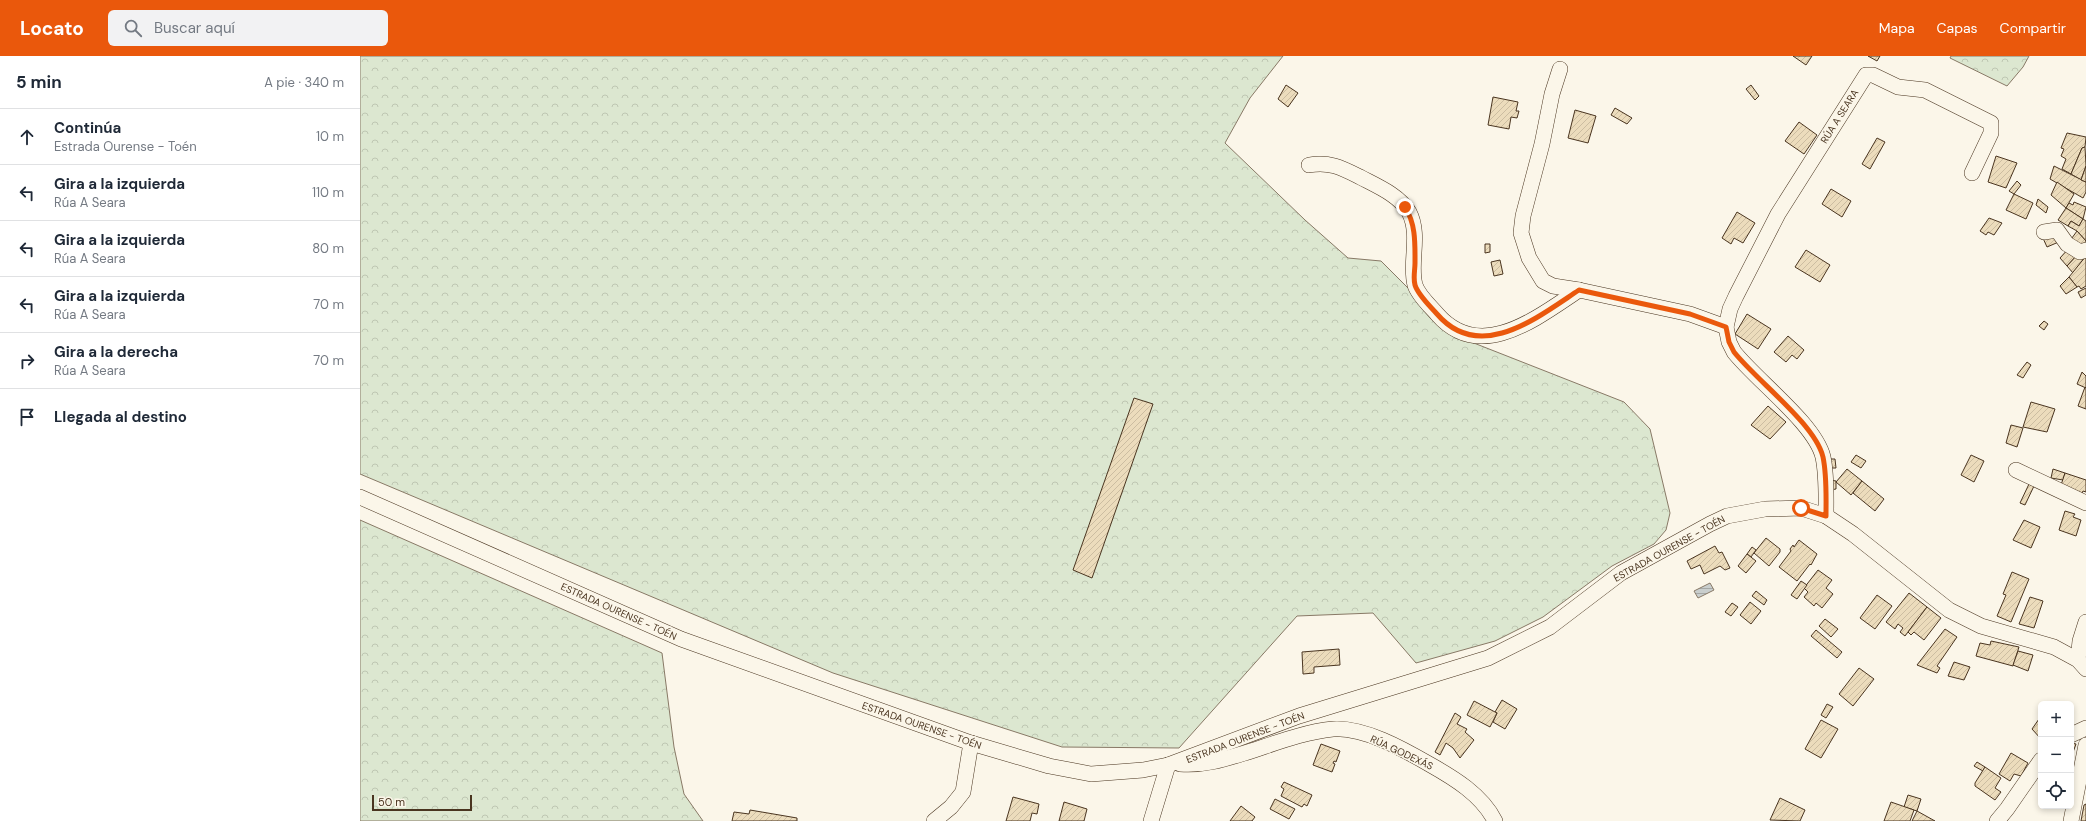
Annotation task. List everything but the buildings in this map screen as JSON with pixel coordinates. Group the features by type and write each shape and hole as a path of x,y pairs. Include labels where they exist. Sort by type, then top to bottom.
{"street":[{"path":"1560,69 1552,94 1542,144 1523,216 1522,233 1529,258 1542,281 1553,286 1579,290 1690,314 1726,327"},
{"name":"RÚA A SEARA","path":"1826,516 1824,466 1820,448 1794,414 1734,352 1729,342 1726,327 1730,309 1778,214 1866,76 1873,75 1898,88 1925,90 1991,123 1990,133 1972,173"},
{"path":"1309,165 1328,163 1336,165 1382,188 1405,207 1413,226 1415,286 1439,316 1457,331 1484,336 1511,331 1533,320 1579,290"},
{"path":"2044,232 2057,230 2072,248 2080,252 2086,250"},
{"path":"2016,470 2086,503"},
{"name":"ESTRADA OURENSE - TOÉN","path":"360,497 681,639 971,743 1049,766 1090,774 1143,770 1171,765 1299,716 1488,658 1550,627 1621,573 1710,524 1727,516 1744,512 1788,507 1801,508 1826,516 1853,534 1933,598 1966,620 1988,628 2054,646 2082,664"},
{"path":"2082,664 2080,641 2086,622"},
{"path":"2074,734 2086,728"},
{"name":"RÚA GODEXÁS","path":"1171,765 1208,764 1305,734 1334,729 1346,730 1385,742 1442,771 1478,798 1486,807 1494,821"},
{"path":"934,821 951,807 963,792 971,743"},
{"path":"2071,821 2086,745"},
{"path":"1997,821 2038,764"},
{"path":"1151,821 1171,765"}],"green space":[{"path":"360,56 1283,56 1250,98 1225,143 1305,220 1348,258 1381,261 1456,336 1624,402 1650,429 1670,513 1666,530 1654,544 1612,566 1543,617 1495,641 1416,663 1373,613 1297,616 1179,748 1062,747 833,673 360,474"},
{"path":"1951,56 2029,56 2023,67 2007,86 1950,58"},
{"path":"360,520 662,653 674,747 684,794 703,821 360,821"}],"shaded area":[{"path":"1710,583 1714,590 1698,598 1694,591"}],"route":[{"path":"1405,207 1409,213 1413,226 1415,243 1415,286 1446,324 1457,331 1484,336 1511,331 1533,320 1579,290 1626,298 1706,318 1726,327 1731,347 1742,363 1794,414 1820,448 1824,466 1826,516 1814,510 1801,508"}]}
